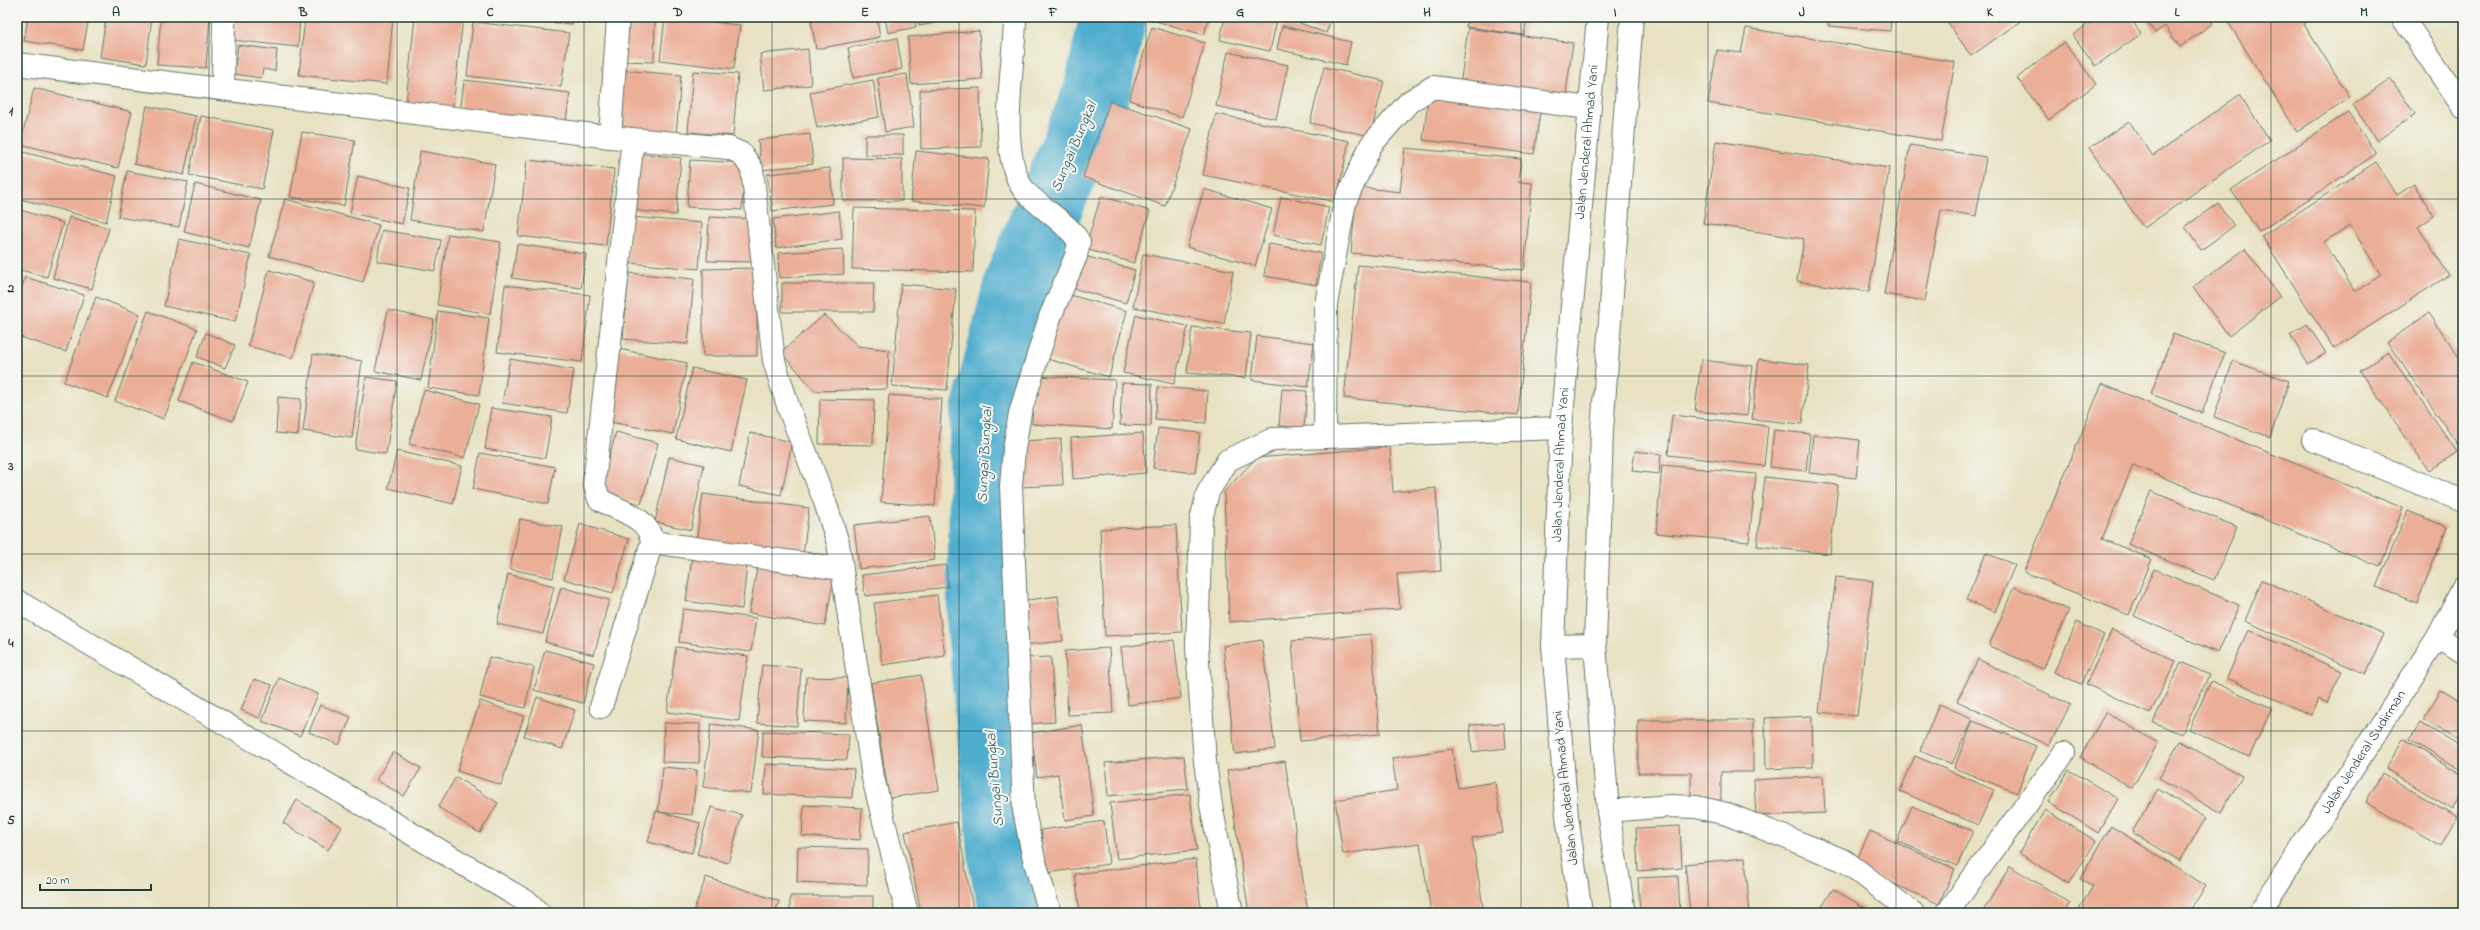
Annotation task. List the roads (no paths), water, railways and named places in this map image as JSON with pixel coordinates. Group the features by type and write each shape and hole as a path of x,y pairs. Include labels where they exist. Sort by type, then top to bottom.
{"main road":[{"path":"223,89 224,17"},
{"path":"610,137 618,17"},
{"path":"1014,17 1010,158 1013,170 1025,191 1076,238 1078,242 1076,256 1050,317 1020,413 1014,449 1011,486 1024,811 1034,859 1050,913"},
{"name":"Jalan Jenderal Ahmad Yani","path":"1581,913 1567,816 1553,646 1561,428 1588,108 1598,17"},
{"path":"1624,913 1608,811 1595,645 1602,431 1632,17"},
{"path":"2402,17 2463,107"},
{"path":"17,64 610,137 729,148 742,154 752,169 774,361 788,409 825,502 838,543 873,778 907,913"},
{"path":"1325,436 1326,304 1345,202 1371,145 1409,102 1433,87 1588,108"},
{"path":"601,707 652,542 651,533 642,522 598,499 594,483 633,139"},
{"path":"1232,913 1204,762 1196,647 1201,520 1208,492 1228,460 1273,439 1561,428"},
{"path":"2313,440 2463,501"},
{"path":"652,542 842,568"},
{"name":"Jalan Jenderal Sudirman","path":"2259,913 2438,637 2463,588"},
{"path":"17,601 529,903 539,913"},
{"path":"2438,637 2463,654"},
{"path":"1553,646 1595,645"},
{"path":"1947,913 2064,753"},
{"path":"1608,811 1670,806 1696,807 1727,814 1845,861 1913,913"}],"waterway":[{"name":"Sungai Bungkal","path":"1014,913 1003,868 980,624 984,414 1018,281 1096,95 1113,17"}]}
